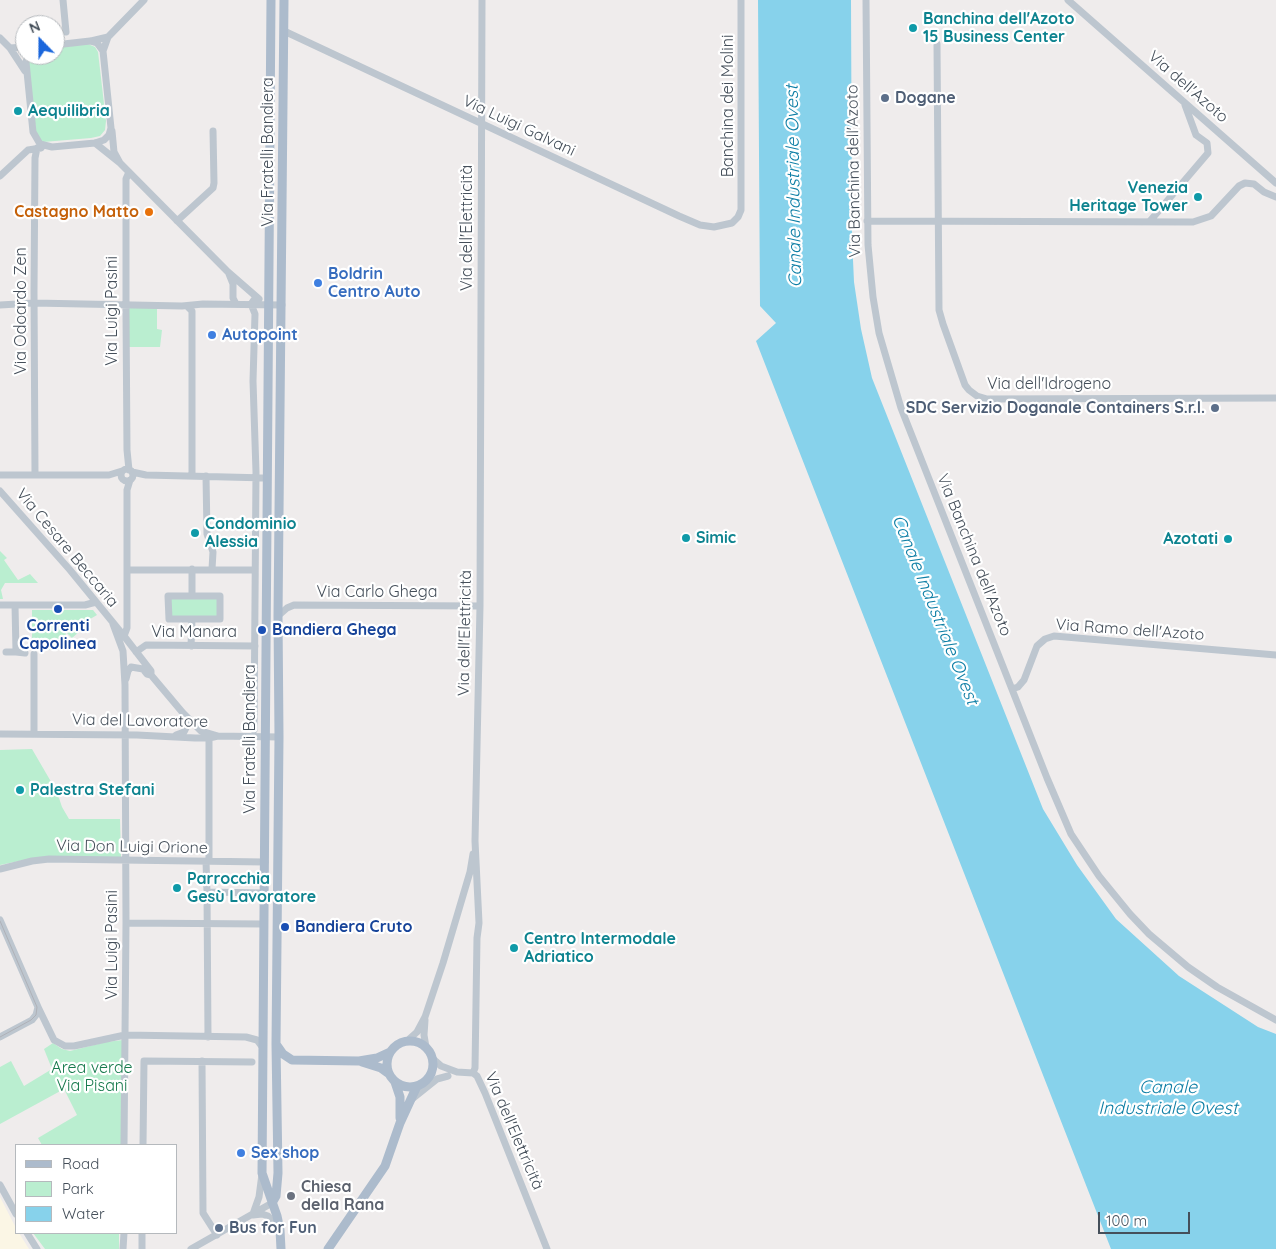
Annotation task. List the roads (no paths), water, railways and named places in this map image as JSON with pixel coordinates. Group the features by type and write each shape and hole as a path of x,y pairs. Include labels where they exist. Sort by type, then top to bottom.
{"main road":[{"name":"Via Fratelli Bandiera","path":"271,0 267,304 268,478 262,1173 272,1202"},
{"name":"Via Fratelli Bandiera","path":"272,1202 276,1196 278,1173 276,1044 279,737 278,616 284,0"},
{"path":"388,1073 387,1059 394,1047 407,1041 420,1043 426,1047 433,1059 432,1072 428,1079 417,1086 409,1088 394,1082"},
{"path":"276,1044 283,1054 292,1060"},
{"path":"276,1066 292,1060 359,1061 377,1058 390,1052"},
{"path":"359,1061 381,1068 388,1073 394,1082 400,1097 400,1123"},
{"path":"328,1249 385,1166 400,1123 417,1086"},
{"path":"262,1173 270,1178 278,1173"},
{"path":"272,1202 280,1230 281,1249"}],"street":[{"path":"63,0 66,32 70,38 77,42"},
{"path":"120,163 114,152 103,51 108,37 144,0"},
{"name":"Via dell'Elettricità","path":"482,0 480,606 475,841 479,923 477,938 475,1068 473,1073 478,1076 547,1249"},
{"name":"Banchina dei Molini","path":"741,0 741,212"},
{"name":"Via Banchina dell'Azoto","path":"866,0 867,221 873,297 879,334 891,376 915,445 1046,778 1071,834 1108,887 1149,934 1188,967 1225,992 1276,1020"},
{"name":"Via dell'Azoto","path":"1065,0 1276,183"},
{"name":"Via Luigi Galvani","path":"284,31 700,225 714,228 727,225 736,219 741,212"},
{"path":"65,43 108,37"},
{"path":"0,38 10,48 27,75"},
{"path":"90,41 97,44 103,51"},
{"name":"Via dell'Idrogeno","path":"937,44 938,302 940,317 966,385 972,393 988,399 1276,398"},
{"path":"10,48 15,48"},
{"path":"26,65 33,132 40,144 52,147"},
{"path":"1150,221 1208,153 1207,143 1196,135 1184,102"},
{"path":"0,176 28,150 95,143 104,140 109,135 111,128"},
{"path":"177,221 213,188 213,131"},
{"path":"95,143 120,163 228,272 236,283 267,304"},
{"name":"Via Odoardo Zen","path":"35,475 34,303 35,158 37,148"},
{"name":"Via Luigi Pasini","path":"124,636 127,628 126,179 129,172"},
{"path":"867,221 1193,222 1206,219 1216,212 1239,186 1245,183 1254,184 1264,192 1276,197"},
{"path":"236,283 233,298 236,304"},
{"path":"250,304 256,297"},
{"path":"0,305 34,303 126,304 190,308 200,304 282,305"},
{"name":"Via Fratelli Bandiera","path":"250,304 255,314 253,380 256,477 254,730"},
{"path":"190,308 192,475"},
{"path":"0,475 109,474 268,478"},
{"path":"206,476 206,524 213,552 212,569"},
{"name":"Via Cesare Beccaria","path":"0,491 70,570 183,713 201,731 218,736"},
{"path":"192,569 192,596"},
{"path":"127,570 255,570"},
{"path":"168,596 192,596 220,596 220,619 169,619 168,596"},
{"path":"0,605 85,605 96,602"},
{"path":"16,604 16,652"},
{"name":"Via Carlo Ghega","path":"278,616 294,605 480,606"},
{"path":"191,646 192,619"},
{"name":"Via Cesare Beccaria","path":"113,624 123,651 125,735"},
{"name":"Via Ramo dell'Azoto","path":"1012,689 1018,687 1024,680 1036,646 1043,640 1054,636 1276,655"},
{"name":"Via Manara","path":"136,652 146,645 255,646"},
{"path":"6,652 25,653"},
{"path":"34,654 34,734"},
{"path":"125,685 128,671 132,667 143,669 147,674 152,675"},
{"path":"171,736 184,732 187,726 183,713"},
{"path":"125,720 129,728 137,735 129,739 125,744"},
{"name":"Via del Lavoratore","path":"0,734 137,735 209,738 218,736 279,737"},
{"name":"Via Luigi Pasini","path":"124,1144 125,735"},
{"path":"208,1036 206,923 209,738"},
{"path":"407,1041 417,1032 425,1017 449,945 470,872 475,841"},
{"name":"Via Don Luigi Orione","path":"0,870 32,861 49,859 264,862"},
{"path":"207,892 264,892"},
{"path":"0,920 54,1040 65,1046 78,1046 125,1035 253,1038 263,1048"},
{"path":"126,923 264,924"},
{"path":"0,1037 35,1017 38,1008"},
{"path":"425,1017 424,1035 426,1047"},
{"path":"27,1023 38,1021 48,1028"},
{"path":"433,1059 441,1066 457,1072 473,1073"},
{"path":"143,1144 144,1061 252,1062"},
{"path":"202,1061 202,1213 217,1235"},
{"path":"410,1101 437,1079 457,1072"},
{"path":"428,1079 437,1076 448,1076"},
{"name":"Via Fratelli Bandiera","path":"253,1215 259,1197 262,1173"},
{"path":"0,1185 15,1212"},
{"path":"192,1249 253,1215 272,1202"},
{"path":"253,1215 262,1214 268,1216 280,1230"},
{"path":"28,1234 37,1249"},
{"path":"124,1234 124,1249"},
{"path":"142,1234 142,1249"}],"water":[{"name":"Canale Industriale Ovest","path":"758,0 851,0 852,238 854,282 861,329 872,378 1043,809 1077,865 1116,919 1179,976 1258,1027 1276,1034 1276,1249 1111,1249 756,341 776,323 760,306"}],"tram line":[{"path":"0,921 37,1007 36,1015 31,1020 0,1037"}],"place":[{"name":"Banchina dell'Azoto 15 Business Center","path":"913,28"},
{"name":"Dogane","path":"885,98"},
{"name":"Aequilibria","path":"18,111"},
{"name":"Venezia Heritage Tower","path":"1198,197"},
{"name":"Castagno Matto","path":"149,212"},
{"name":"Boldrin Centro Auto","path":"318,283"},
{"name":"Autopoint","path":"212,335"},
{"name":"SDC Servizio Doganale Containers S.r.l.","path":"1215,408"},
{"name":"Condominio Alessia","path":"195,533"},
{"name":"Simic","path":"686,538"},
{"name":"Azotati","path":"1228,539"},
{"name":"Correnti Capolinea","path":"58,609"},
{"name":"Bandiera Ghega","path":"262,630"},
{"name":"Palestra Stefani","path":"20,790"},
{"name":"Parrocchia Gesù Lavoratore","path":"177,888"},
{"name":"Bandiera Cruto","path":"285,927"},
{"name":"Centro Intermodale Adriatico","path":"514,948"},
{"name":"Sex shop","path":"241,1153"},
{"name":"Chiesa della Rana","path":"291,1196"},
{"name":"Bus for Fun","path":"219,1228"}],"park label":[{"name":"Area verde Via Pisani","path":"92,1077"}]}
